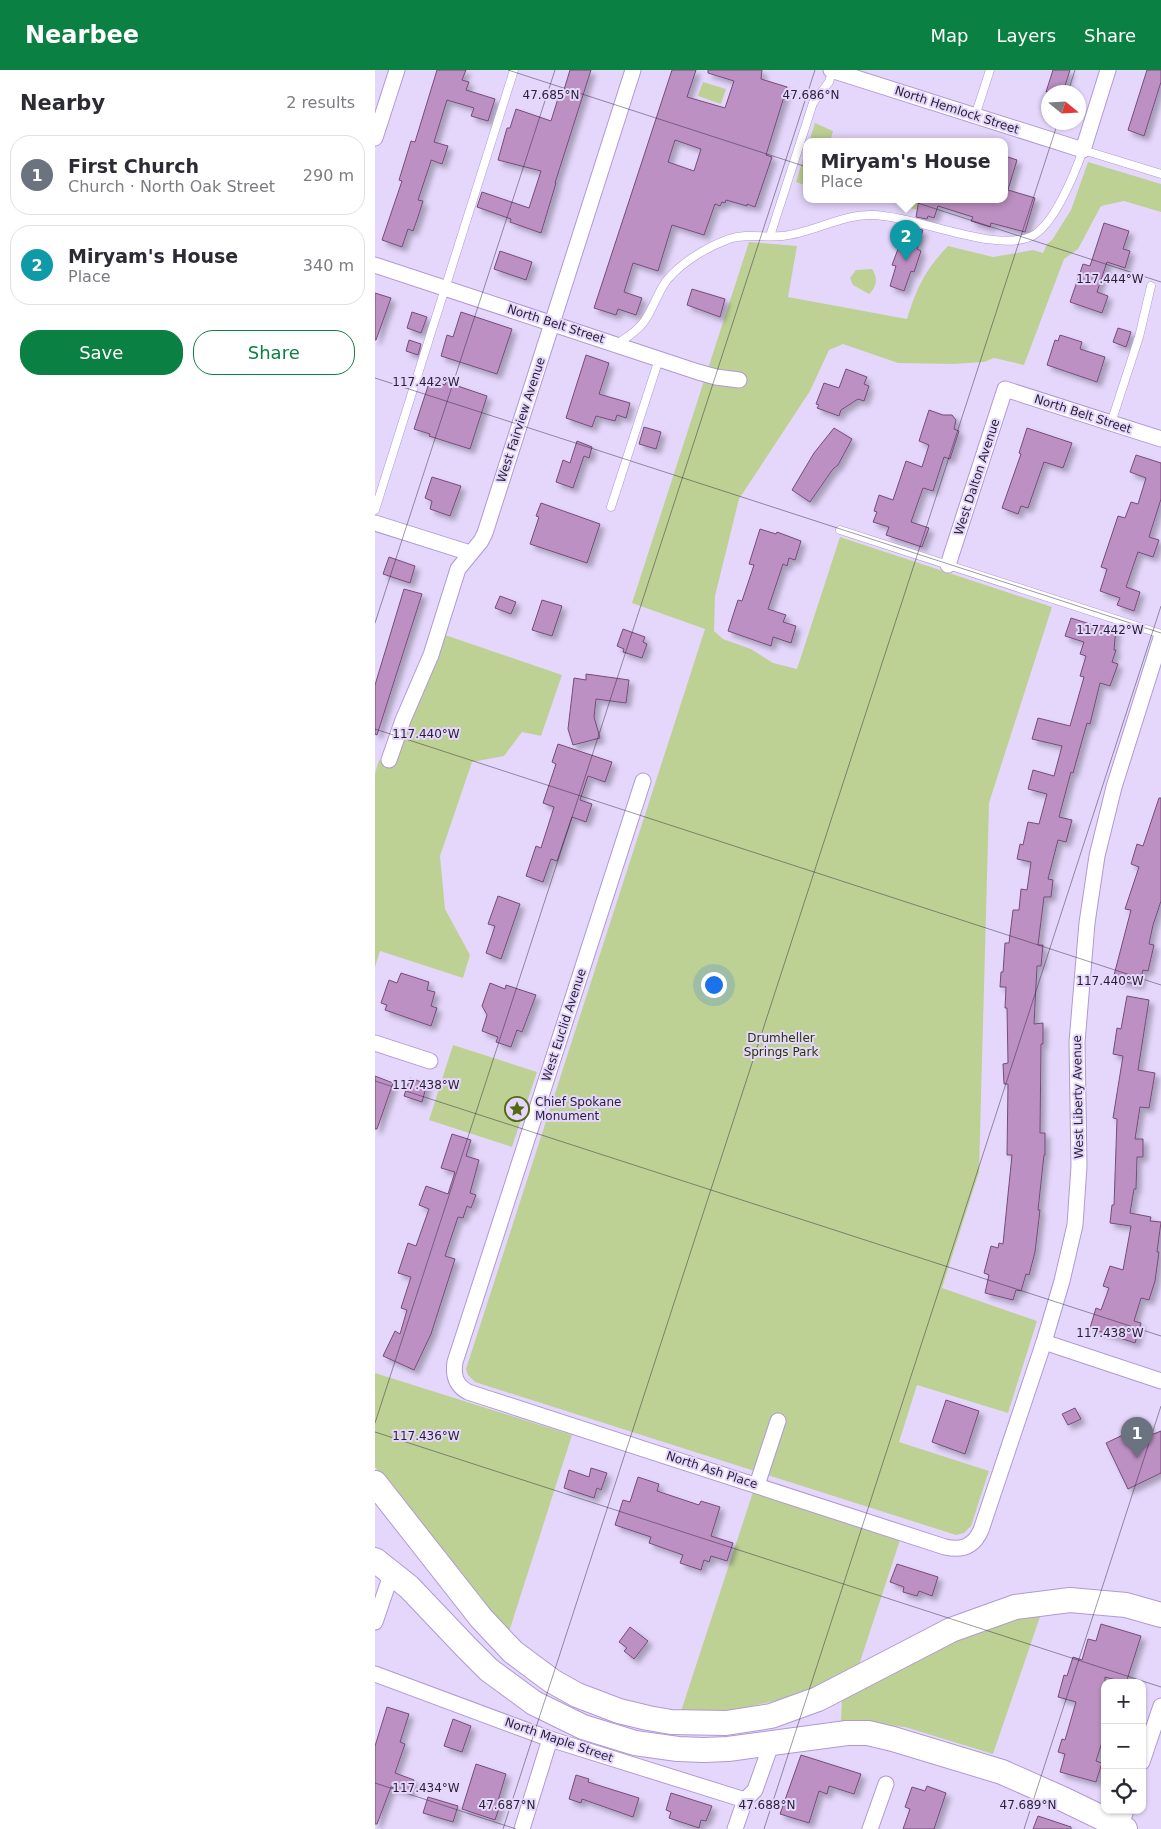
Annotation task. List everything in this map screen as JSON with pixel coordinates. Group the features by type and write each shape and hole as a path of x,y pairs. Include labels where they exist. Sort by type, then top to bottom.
{"main road":[{"path":"375,1483 481,1618 513,1652 552,1681 577,1695 619,1711 647,1718 671,1722 726,1723 771,1716 817,1700 951,1630 1015,1607 1070,1600 1126,1605 1161,1615"},
{"path":"383,1566 409,1587 489,1670 534,1704 566,1720 617,1739 678,1749 720,1749 847,1732 867,1733 1002,1772 1123,1824"}],"street":[{"path":"375,138 397,70"},
{"name":"West Fairview Avenue","path":"389,760 405,715 431,654 456,573 461,562 481,542 485,533 633,70"},
{"name":"North Hemlock Street","path":"832,70 867,75 975,116 1083,150"},
{"path":"1083,150 1108,70"},
{"name":"North Belt Street","path":"375,265 659,359 707,374 739,380"},
{"name":"North Belt Street","path":"1005,389 1161,439"},
{"name":"West Dalton Avenue","path":"948,565 1005,389"},
{"path":"375,523 470,553"},
{"name":"West Liberty Avenue","path":"968,1547 976,1540 981,1530 1044,1342 1062,1281 1075,1225 1079,1166 1077,1032 1087,923 1097,856 1113,787 1161,636"},
{"name":"West Euclid Avenue","path":"458,1384 454,1373 455,1362 643,781"},
{"path":"375,1043 430,1060"},
{"path":"1044,1342 1161,1380"},
{"name":"North Ash Place","path":"458,1384 468,1392 945,1547 957,1549 968,1547"},
{"path":"757,1485 778,1420"},
{"path":"375,1622 383,1566"},
{"name":"North Maple Street","path":"375,1674 550,1739 745,1800"},
{"path":"1146,1750 1161,1706"},
{"path":"522,1829 550,1739"},
{"path":"735,1829 745,1800 755,1790 772,1742"},
{"path":"870,1829 886,1784"}],"lane":[{"path":"375,510 514,70"},
{"path":"770,236 813,103 829,82 832,70"},
{"path":"975,116 990,70"},
{"path":"617,344 639,328 667,280 686,263 715,245 734,237 748,235 791,235 839,220 874,215 908,220 992,241 1005,242 1033,236 1043,227 1070,183 1083,150 1161,174"},
{"path":"1111,423 1139,337 1151,286"},
{"path":"611,507 659,359"},
{"path":"840,530 1161,636"}],"green space":[{"path":"703,82 726,89 721,104 698,96"},
{"path":"815,123 833,131 831,138 810,138"},
{"path":"803,159 803,185 796,182"},
{"name":"Drumheller Springs Park","path":"1088,162 1161,184 1161,212 1124,201 1101,206 1078,249 1064,259 1024,365 994,358 984,362 953,364 898,363 843,344 829,350 810,391 739,499 715,596 714,631 723,639 751,649 773,663 797,669 840,537 1052,607 989,803 979,1172 942,1288 1037,1321 1008,1413 917,1385 899,1442 989,1471 971,1526 964,1533 956,1535 475,1382 468,1375 466,1369 705,629 632,603 749,242 797,246 788,297 907,319 914,297 923,280 933,263 948,246 993,257 1033,250 1043,253 1047,244 1052,240 1071,210"},
{"path":"894,203 919,203 917,210"},
{"path":"872,269 876,282 869,294 853,285 850,278 856,270"},
{"path":"445,635 562,675 541,736 522,732 504,756 472,762 440,856 445,909 470,955 463,978 380,951 375,967 375,773 379,760 395,764 410,718 427,683"},
{"path":"453,1045 537,1072 512,1147 429,1120"},
{"path":"375,1373 572,1435 508,1635 416,1522 375,1467"},
{"path":"753,1492 900,1540 858,1668 797,1696 734,1710 681,1711"},
{"path":"1042,1611 993,1754 905,1727 841,1722 842,1697 957,1636"}],"building":[{"path":"437,70 466,70 462,80 469,82 466,90 495,99 488,121 471,116 474,108 447,100 434,142 448,146 442,164 431,160 418,200 423,201 418,217 413,231 408,229 402,247 382,240 402,181 399,180 411,141 415,142"},
{"path":"570,70 591,70 541,233 510,222 511,219 477,207 482,192 529,208 541,171 498,160 507,128 510,128 516,109 551,121 560,92 563,93"},
{"path":"672,70 696,70 687,97 725,108 734,81 708,73 708,70 762,70 761,79 787,87 766,155 772,157 755,207 726,200 720,206 715,204 704,235 672,225 658,271 633,263 624,292 642,298 636,315 618,309 616,315 594,308","holes":["675,140 701,149 694,171 668,162"]},
{"path":"1053,70 1070,70 1065,85 1048,85"},
{"path":"1147,70 1161,70 1161,82 1144,136 1128,130"},
{"path":"1008,157 1017,160 1008,190"},
{"path":"1008,190 1035,198 1025,232 991,223 990,227 971,221 973,217 938,206 934,218 928,216 927,219 916,217 918,203 1008,203"},
{"path":"1104,223 1129,231 1123,249 1130,251 1125,268 1107,262 1097,292 1108,296 1102,313 1070,302 1083,264 1090,266"},
{"path":"913,228 923,230 917,249 921,251 914,272 911,271 904,291 890,286 896,266 892,265 898,249 901,250 908,229 913,231"},
{"path":"500,251 532,262 526,280 494,269"},
{"path":"692,289 725,299 720,317 687,305"},
{"path":"375,293 391,298 376,340 375,340"},
{"path":"412,312 427,317 421,333 407,328"},
{"path":"461,312 512,329 497,374 441,356 447,335 453,337"},
{"path":"1118,328 1131,332 1126,347 1113,342"},
{"path":"1060,335 1082,342 1080,349 1105,357 1097,382 1047,365 1055,340 1058,341"},
{"path":"409,340 421,344 418,355 406,351"},
{"path":"586,355 609,363 599,394 630,403 626,418 617,415 615,421 596,416 592,427 566,418"},
{"path":"846,369 867,377 864,384 869,386 864,401 858,399 841,410 839,416 817,408 819,405 816,404 824,383 839,388"},
{"path":"430,380 445,385 446,382 487,396 470,449 429,436 430,434 414,429"},
{"path":"929,410 943,415 952,415 956,420 954,429 959,431 950,459 944,457 933,491 923,488 911,522 929,528 922,547 886,535 889,527 873,522 877,512 874,511 879,495 893,500 906,461 922,467 929,445 919,441"},
{"path":"644,427 661,432 656,449 639,444"},
{"path":"834,428 852,439 838,465 833,469 810,502 792,490 814,453"},
{"path":"1027,428 1072,443 1063,468 1044,462 1028,508 1021,506 1018,514 1002,508 1021,454 1019,453"},
{"path":"577,441 592,447 589,458 584,456 573,488 556,482 563,460 570,463"},
{"path":"1136,455 1161,463 1161,499 1149,537 1159,540 1153,557 1138,552 1126,587 1140,592 1134,611 1117,605 1120,598 1100,591 1107,569 1101,567 1118,516 1125,518 1131,502 1138,504 1146,478 1130,472"},
{"path":"432,477 461,486 450,516 430,509 432,501 425,498"},
{"path":"541,503 600,524 587,563 530,544 539,517 536,516"},
{"path":"760,529 776,534 777,532 801,541 795,560 789,558 787,566 783,564 768,609 786,615 783,622 796,626 791,643 773,637 771,646 728,631 738,600 742,601 754,565 749,564"},
{"path":"389,557 415,566 410,583 383,574"},
{"path":"404,589 422,594 377,735 375,734 375,685"},
{"path":"500,596 516,602 511,614 495,608"},
{"path":"542,600 562,606 552,636 532,630"},
{"path":"1071,618 1093,625 1116,627 1114,650 1116,650 1112,662 1118,664 1110,686 1100,683 1090,724 1087,723 1073,773 1071,772 1059,817 1072,820 1066,842 1058,840 1048,879 1053,880 1051,897 1044,897 1038,945 1043,945 1041,966 1037,966 1034,1024 1043,1023 1040,1133 1045,1133 1045,1155 1035,1252 1029,1275 1026,1274 1021,1291 1016,1290 1013,1300 985,1293 989,1275 984,1273 991,1246 998,1248 999,1243 1003,1244 1012,1155 1007,1155 1008,1084 1004,1084 1003,1064 1008,1063 1007,1008 1005,1008 1006,987 1000,987 1001,972 1003,972 1005,943 1009,943 1013,910 1019,910 1021,889 1027,890 1031,862 1017,859 1020,844 1023,845 1028,822 1039,824 1047,794 1028,789 1033,770 1054,776 1062,746 1032,739 1038,718 1070,726 1084,677 1080,676 1086,656 1080,654 1084,642 1065,636"},
{"path":"623,629 645,637 643,642 647,644 642,658 623,652 624,649 617,646"},
{"path":"586,674 629,680 626,703 596,699 594,717 600,738 573,745 568,729 574,678 586,680"},
{"path":"558,744 612,762 605,782 588,776 580,800 592,804 586,822 572,817 557,861 551,859 543,882 526,876 536,846 541,848 554,807 543,803 556,764 552,762"},
{"path":"1159,798 1161,798 1161,901 1149,944 1154,945 1148,971 1143,970 1139,985 1113,979 1131,910 1125,909 1139,867 1131,864 1137,844 1143,846"},
{"path":"498,896 520,904 501,959 486,953 495,926 488,924"},
{"path":"401,973 429,982 427,990 435,992 431,1006 437,1008 431,1026 385,1010 387,1005 381,1003 389,980 397,983"},
{"path":"490,983 505,989 506,985 536,995 522,1032 517,1030 511,1047 496,1042 498,1037 482,1031 487,1015 482,1006"},
{"path":"1127,996 1149,1000 1138,1070 1155,1073 1149,1108 1140,1107 1135,1139 1143,1139 1143,1157 1137,1157 1136,1189 1134,1189 1130,1213 1151,1217 1150,1221 1161,1222 1155,1281 1149,1300 1141,1298 1134,1321 1141,1323 1135,1343 1090,1328 1096,1308 1101,1310 1109,1288 1103,1286 1110,1266 1123,1270 1131,1226 1110,1223 1112,1205 1114,1205 1117,1119 1113,1118 1123,1056 1113,1054 1117,1028 1121,1029"},
{"path":"375,1076 393,1083 377,1129 375,1129"},
{"path":"410,1078 427,1084 422,1102 404,1096"},
{"path":"452,1134 471,1140 466,1156 479,1160 470,1193 476,1195 471,1208 467,1206 463,1218 458,1217 445,1256 455,1259 431,1334 414,1370 383,1356 395,1331 400,1334 407,1310 401,1308 411,1277 398,1273 408,1243 416,1246 429,1209 419,1205 426,1186 448,1194 455,1172 441,1168"},
{"path":"946,1400 979,1411 965,1454 932,1442"},
{"path":"1075,1408 1081,1419 1068,1425 1062,1414"},
{"path":"1146,1424 1151,1435 1161,1431 1161,1473 1128,1489 1106,1443"},
{"path":"591,1468 607,1473 601,1490 597,1488 594,1498 564,1488 569,1470 589,1477"},
{"path":"638,1477 659,1484 657,1491 699,1505 701,1501 720,1507 711,1536 733,1543 727,1561 711,1556 709,1562 704,1560 701,1570 680,1563 683,1555 649,1543 651,1537 615,1525 623,1500 630,1502"},
{"path":"897,1564 938,1577 932,1596 919,1591 917,1596 903,1592 904,1587 890,1582"},
{"path":"1101,1624 1141,1636 1127,1679 1105,1677 1105,1679 1101,1679 1101,1745 1096,1761 1101,1763 1101,1766 1096,1782 1060,1772 1065,1754 1058,1752 1062,1739 1065,1740 1076,1702 1058,1697 1064,1675 1067,1676 1073,1657 1082,1660 1088,1639 1096,1641"},
{"path":"630,1627 648,1641 634,1659 624,1651 627,1648 619,1642"},
{"path":"387,1707 409,1714 400,1742 405,1744 395,1773 414,1780 410,1793 391,1787 377,1824 375,1824 375,1746"},
{"path":"453,1719 471,1726 462,1752 444,1746"},
{"path":"801,1755 861,1774 854,1794 829,1786 827,1794 819,1791 809,1823 780,1814"},
{"path":"476,1764 506,1774 497,1804 500,1805 495,1820 462,1809"},
{"path":"576,1775 589,1779 588,1782 639,1798 633,1817 582,1799 581,1803 569,1799"},
{"path":"927,1786 946,1793 934,1829 903,1829 910,1809 905,1807 912,1787 925,1791"},
{"path":"671,1793 712,1806 706,1821 701,1820 699,1828 669,1818 671,1812 666,1810"},
{"path":"428,1797 458,1806 453,1822 423,1813"},
{"path":"1038,1816 1071,1827 1071,1829 1033,1829"}],"place":[{"name":"Miryam's House","path":"906,261"},
{"name":"Chief Spokane Monument","path":"517,1109"},
{"name":"First Church","path":"1137,1458"}]}
